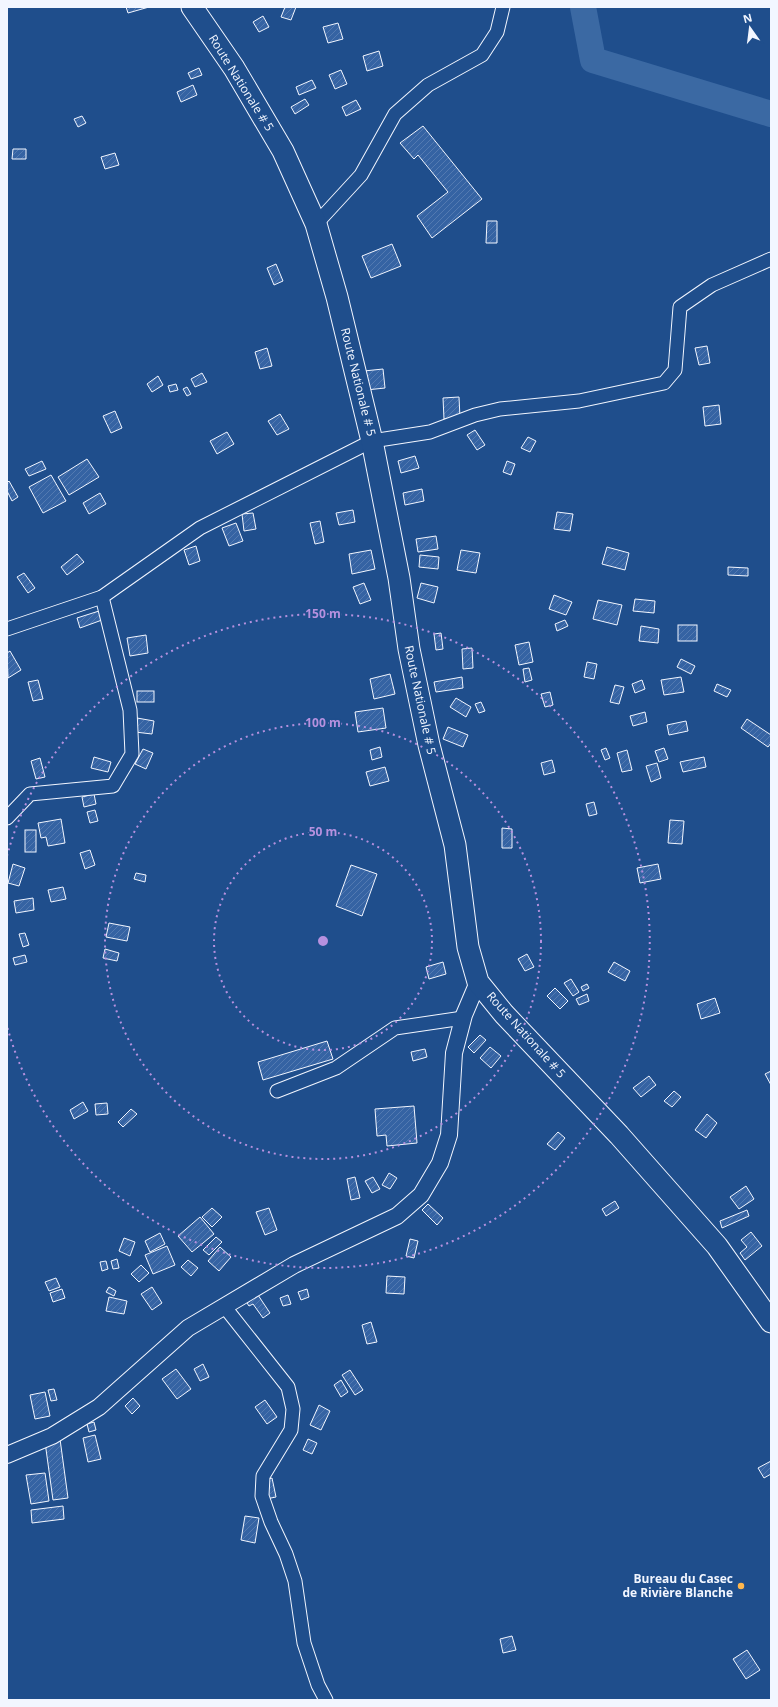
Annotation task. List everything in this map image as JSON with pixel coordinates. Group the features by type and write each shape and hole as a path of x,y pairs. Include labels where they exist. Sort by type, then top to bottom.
{"main road":[{"name":"Route Nationale # 5","path":"192,7 234,68 283,151 316,224 337,297 372,441 399,578 409,649 429,745 455,844 468,947 478,982 504,1014 619,1135 717,1246 771,1322"}],"street":[{"path":"316,224 361,175 395,114 428,85 482,55 497,32 503,7"},
{"path":"7,629 102,597 200,528 372,441 430,432 475,415 500,409 579,401 664,383 675,370 680,307 712,286 771,259"},
{"path":"7,818 30,794 113,786 132,754 130,710 102,597"},
{"path":"7,1455 52,1436 99,1407 188,1328 294,1265 397,1216 421,1195 440,1163 449,1134 454,1053 463,1018 478,982"},
{"path":"277,1091 336,1068 395,1028 463,1018"},
{"path":"224,1306 288,1387 293,1409 291,1430 263,1476 262,1496 271,1522 286,1554 295,1582 304,1643 318,1685 326,1700"}],"building":[{"path":"126,7 149,7 128,13"},
{"path":"285,7 296,7 291,20 281,17"},
{"path":"263,16 269,27 259,32 253,22"},
{"path":"338,23 343,39 328,43 323,27"},
{"path":"379,51 383,66 367,71 363,56"},
{"path":"199,68 202,75 191,79 188,73"},
{"path":"341,70 347,84 335,89 329,75"},
{"path":"312,80 316,88 299,95 296,87"},
{"path":"193,85 197,95 181,102 177,92"},
{"path":"305,99 309,105 295,114 291,107"},
{"path":"356,100 361,109 346,116 342,107"},
{"path":"82,116 86,123 78,127 74,119"},
{"path":"423,126 482,199 432,238 417,216 448,192 418,155 414,159 400,143"},
{"path":"13,149 26,149 26,159 12,159"},
{"path":"115,153 119,165 105,169 101,157"},
{"path":"487,221 497,221 497,243 486,243"},
{"path":"392,244 401,266 371,278 362,256"},
{"path":"276,264 283,281 274,285 267,268"},
{"path":"707,346 710,363 699,365 695,348"},
{"path":"267,348 272,366 260,369 255,352"},
{"path":"383,369 385,388 366,390 364,371"},
{"path":"202,373 207,382 195,387 191,379"},
{"path":"158,376 163,385 152,392 147,384"},
{"path":"176,384 178,390 170,392 168,386"},
{"path":"187,387 191,394 187,396 183,389"},
{"path":"459,397 460,418 444,419 443,398"},
{"path":"719,405 721,424 705,426 703,407"},
{"path":"115,411 122,428 111,433 103,416"},
{"path":"280,414 289,429 277,435 268,421"},
{"path":"475,430 485,445 477,450 467,435"},
{"path":"227,432 234,444 217,454 210,441"},
{"path":"528,437 536,441 530,452 521,448"},
{"path":"415,456 419,468 401,473 398,461"},
{"path":"87,459 99,477 69,495 58,477"},
{"path":"42,461 46,469 29,476 25,469"},
{"path":"507,461 515,464 511,475 503,472"},
{"path":"51,475 66,501 43,513 29,487"},
{"path":"9,481 18,497 12,501 7,491 7,483"},
{"path":"422,489 424,501 405,505 403,493"},
{"path":"100,493 106,504 89,514 83,503"},
{"path":"353,510 355,522 339,525 336,513"},
{"path":"557,512 573,514 570,531 554,529"},
{"path":"253,513 256,529 244,531 242,514"},
{"path":"320,521 324,542 315,544 310,523"},
{"path":"236,523 243,541 229,546 222,528"},
{"path":"436,536 438,549 418,552 416,539"},
{"path":"196,546 200,561 189,565 184,550"},
{"path":"607,547 629,553 625,570 602,564"},
{"path":"371,550 375,569 352,574 349,554"},
{"path":"461,550 480,553 476,573 457,570"},
{"path":"77,554 84,562 67,575 61,567"},
{"path":"420,555 439,557 438,569 419,567"},
{"path":"728,567 748,568 748,576 728,575"},
{"path":"24,573 35,588 28,593 17,577"},
{"path":"364,583 371,600 360,604 353,587"},
{"path":"421,583 438,587 434,603 417,598"},
{"path":"554,595 572,602 566,615 549,609"},
{"path":"635,599 655,601 654,613 633,611"},
{"path":"598,600 622,605 617,625 593,619"},
{"path":"99,611 102,620 80,628 77,618"},
{"path":"565,620 568,626 557,631 555,624"},
{"path":"678,625 697,625 697,641 678,641"},
{"path":"641,626 659,629 658,643 639,641"},
{"path":"441,633 443,649 436,650 434,634"},
{"path":"146,635 148,653 130,656 127,638"},
{"path":"529,642 533,662 519,665 515,645"},
{"path":"472,648 473,668 463,669 462,649"},
{"path":"10,651 21,670 8,678 7,653"},
{"path":"681,659 695,666 691,674 677,667"},
{"path":"587,662 597,664 594,679 584,677"},
{"path":"529,668 532,680 525,682 523,669"},
{"path":"390,674 395,694 374,699 370,679"},
{"path":"462,677 463,688 436,692 434,682"},
{"path":"681,677 684,692 664,695 661,680"},
{"path":"38,680 43,699 33,701 28,682"},
{"path":"642,680 645,689 635,693 632,684"},
{"path":"717,684 731,690 727,697 714,691"},
{"path":"615,685 624,687 619,704 610,702"},
{"path":"137,691 154,691 154,702 137,702"},
{"path":"550,692 553,705 545,707 541,694"},
{"path":"456,698 471,707 466,717 450,707"},
{"path":"481,702 485,711 479,713 475,704"},
{"path":"383,708 386,728 358,732 355,712"},
{"path":"645,712 647,722 633,726 630,716"},
{"path":"137,718 154,721 152,734 135,732"},
{"path":"747,719 771,735 771,743 768,747 741,728"},
{"path":"686,721 688,731 669,735 667,725"},
{"path":"448,727 468,735 463,747 443,739"},
{"path":"380,747 382,757 372,760 370,750"},
{"path":"606,748 610,758 605,760 601,750"},
{"path":"664,748 668,759 659,762 655,751"},
{"path":"143,749 153,753 146,769 135,764"},
{"path":"627,750 632,770 622,772 617,753"},
{"path":"94,757 111,762 108,772 91,768"},
{"path":"704,757 706,767 683,772 680,762"},
{"path":"40,758 45,777 36,779 31,761"},
{"path":"552,760 555,772 544,775 541,763"},
{"path":"657,763 661,778 651,782 646,766"},
{"path":"385,767 389,781 370,786 366,772"},
{"path":"94,794 96,804 84,807 82,797"},
{"path":"594,802 597,814 589,816 586,804"},
{"path":"95,810 98,821 90,823 87,812"},
{"path":"61,819 65,843 48,846 46,837 41,838 38,823"},
{"path":"670,820 684,821 682,844 668,843"},
{"path":"502,828 512,829 512,848 502,848"},
{"path":"25,830 36,830 36,852 25,852"},
{"path":"90,850 95,865 85,869 80,853"},
{"path":"13,864 25,868 19,886 8,883"},
{"path":"658,864 661,879 640,883 637,868"},
{"path":"351,865 377,874 362,916 336,906"},
{"path":"136,873 146,875 145,882 134,879"},
{"path":"63,887 66,899 51,902 48,890"},
{"path":"33,898 34,910 16,913 14,901"},
{"path":"109,923 130,927 127,941 106,937"},
{"path":"25,933 29,945 23,947 19,934"},
{"path":"105,949 119,953 117,961 103,958"},
{"path":"527,954 534,967 525,971 518,959"},
{"path":"25,955 27,962 15,965 13,958"},
{"path":"443,962 446,974 429,979 426,967"},
{"path":"614,962 630,971 625,981 608,972"},
{"path":"571,979 579,992 573,996 564,983"},
{"path":"587,984 589,988 583,991 581,987"},
{"path":"555,988 568,1001 560,1009 547,996"},
{"path":"587,994 589,1001 579,1005 576,999"},
{"path":"715,998 720,1013 701,1019 697,1004"},
{"path":"480,1035 486,1040 474,1053 468,1047"},
{"path":"327,1041 333,1059 263,1080 258,1062"},
{"path":"490,1047 501,1056 491,1068 480,1058"},
{"path":"425,1049 427,1057 413,1061 411,1052"},
{"path":"771,1071 771,1085 765,1074"},
{"path":"649,1076 656,1085 641,1097 633,1088"},
{"path":"674,1091 681,1097 672,1107 664,1101"},
{"path":"83,1102 88,1111 74,1119 70,1110"},
{"path":"107,1103 108,1114 96,1115 95,1104"},
{"path":"414,1106 417,1143 387,1146 386,1135 377,1136 375,1109"},
{"path":"131,1109 137,1114 123,1127 118,1122"},
{"path":"707,1114 717,1123 706,1138 695,1130"},
{"path":"558,1132 565,1138 555,1150 547,1144"},
{"path":"389,1173 397,1178 390,1189 382,1185"},
{"path":"355,1177 360,1198 351,1200 347,1179"},
{"path":"373,1177 380,1189 372,1193 365,1181"},
{"path":"746,1186 754,1199 739,1209 730,1197"},
{"path":"615,1201 619,1208 606,1216 602,1209"},
{"path":"428,1204 443,1218 437,1225 422,1210"},
{"path":"212,1208 222,1217 212,1227 202,1217"},
{"path":"269,1208 277,1230 265,1235 256,1212"},
{"path":"747,1210 749,1216 722,1228 720,1221"},
{"path":"200,1217 214,1234 192,1252 178,1236"},
{"path":"751,1232 762,1246 745,1260 740,1253 747,1247 741,1240"},
{"path":"160,1233 165,1244 150,1252 145,1241"},
{"path":"216,1237 222,1242 209,1255 203,1250"},
{"path":"124,1238 135,1242 130,1256 119,1251"},
{"path":"410,1239 418,1241 414,1258 406,1256"},
{"path":"167,1246 175,1265 153,1274 145,1255"},
{"path":"220,1247 231,1257 219,1271 208,1261"},
{"path":"117,1259 119,1268 113,1269 111,1261"},
{"path":"188,1260 198,1268 191,1276 181,1267"},
{"path":"106,1261 108,1269 102,1271 100,1262"},
{"path":"141,1265 149,1273 139,1282 131,1274"},
{"path":"387,1276 405,1277 404,1294 386,1293"},
{"path":"56,1278 60,1287 49,1291 45,1282"},
{"path":"109,1287 116,1291 114,1296 106,1292"},
{"path":"152,1287 162,1303 152,1310 141,1294"},
{"path":"62,1289 65,1298 53,1302 50,1293"},
{"path":"307,1289 309,1297 301,1300 298,1292"},
{"path":"258,1295 270,1313 263,1318 253,1304 249,1306 247,1303"},
{"path":"288,1295 291,1304 283,1306 280,1298"},
{"path":"109,1297 127,1301 124,1314 106,1311"},
{"path":"371,1322 377,1342 367,1344 362,1325"},
{"path":"203,1364 209,1377 200,1381 194,1369"},
{"path":"176,1369 191,1389 177,1399 162,1379"},
{"path":"350,1370 363,1390 355,1395 342,1375"},
{"path":"341,1380 348,1392 341,1397 334,1385"},
{"path":"54,1389 57,1400 51,1401 48,1390"},
{"path":"45,1392 50,1416 35,1419 30,1395"},
{"path":"133,1398 140,1406 132,1414 125,1406"},
{"path":"265,1400 277,1417 267,1424 255,1407"},
{"path":"319,1405 330,1411 321,1430 310,1425"},
{"path":"94,1422 96,1430 89,1432 87,1424"},
{"path":"95,1435 101,1459 88,1462 83,1438"},
{"path":"60,1439 68,1498 53,1500 45,1442"},
{"path":"308,1439 317,1443 312,1454 303,1450"},
{"path":"771,1461 771,1474 764,1478 758,1468"},
{"path":"45,1473 49,1501 31,1504 26,1475"},
{"path":"272,1478 276,1497 266,1499 262,1481"},
{"path":"63,1506 64,1519 32,1523 31,1510"},
{"path":"245,1516 259,1518 255,1543 241,1540"},
{"path":"512,1636 516,1650 503,1653 500,1639"},
{"path":"747,1650 760,1670 746,1679 733,1659"}],"waterway":[{"path":"583,7 593,60 771,114"}],"place":[{"name":"Bureau du Casec de Rivière Blanche","path":"741,1586"}]}
